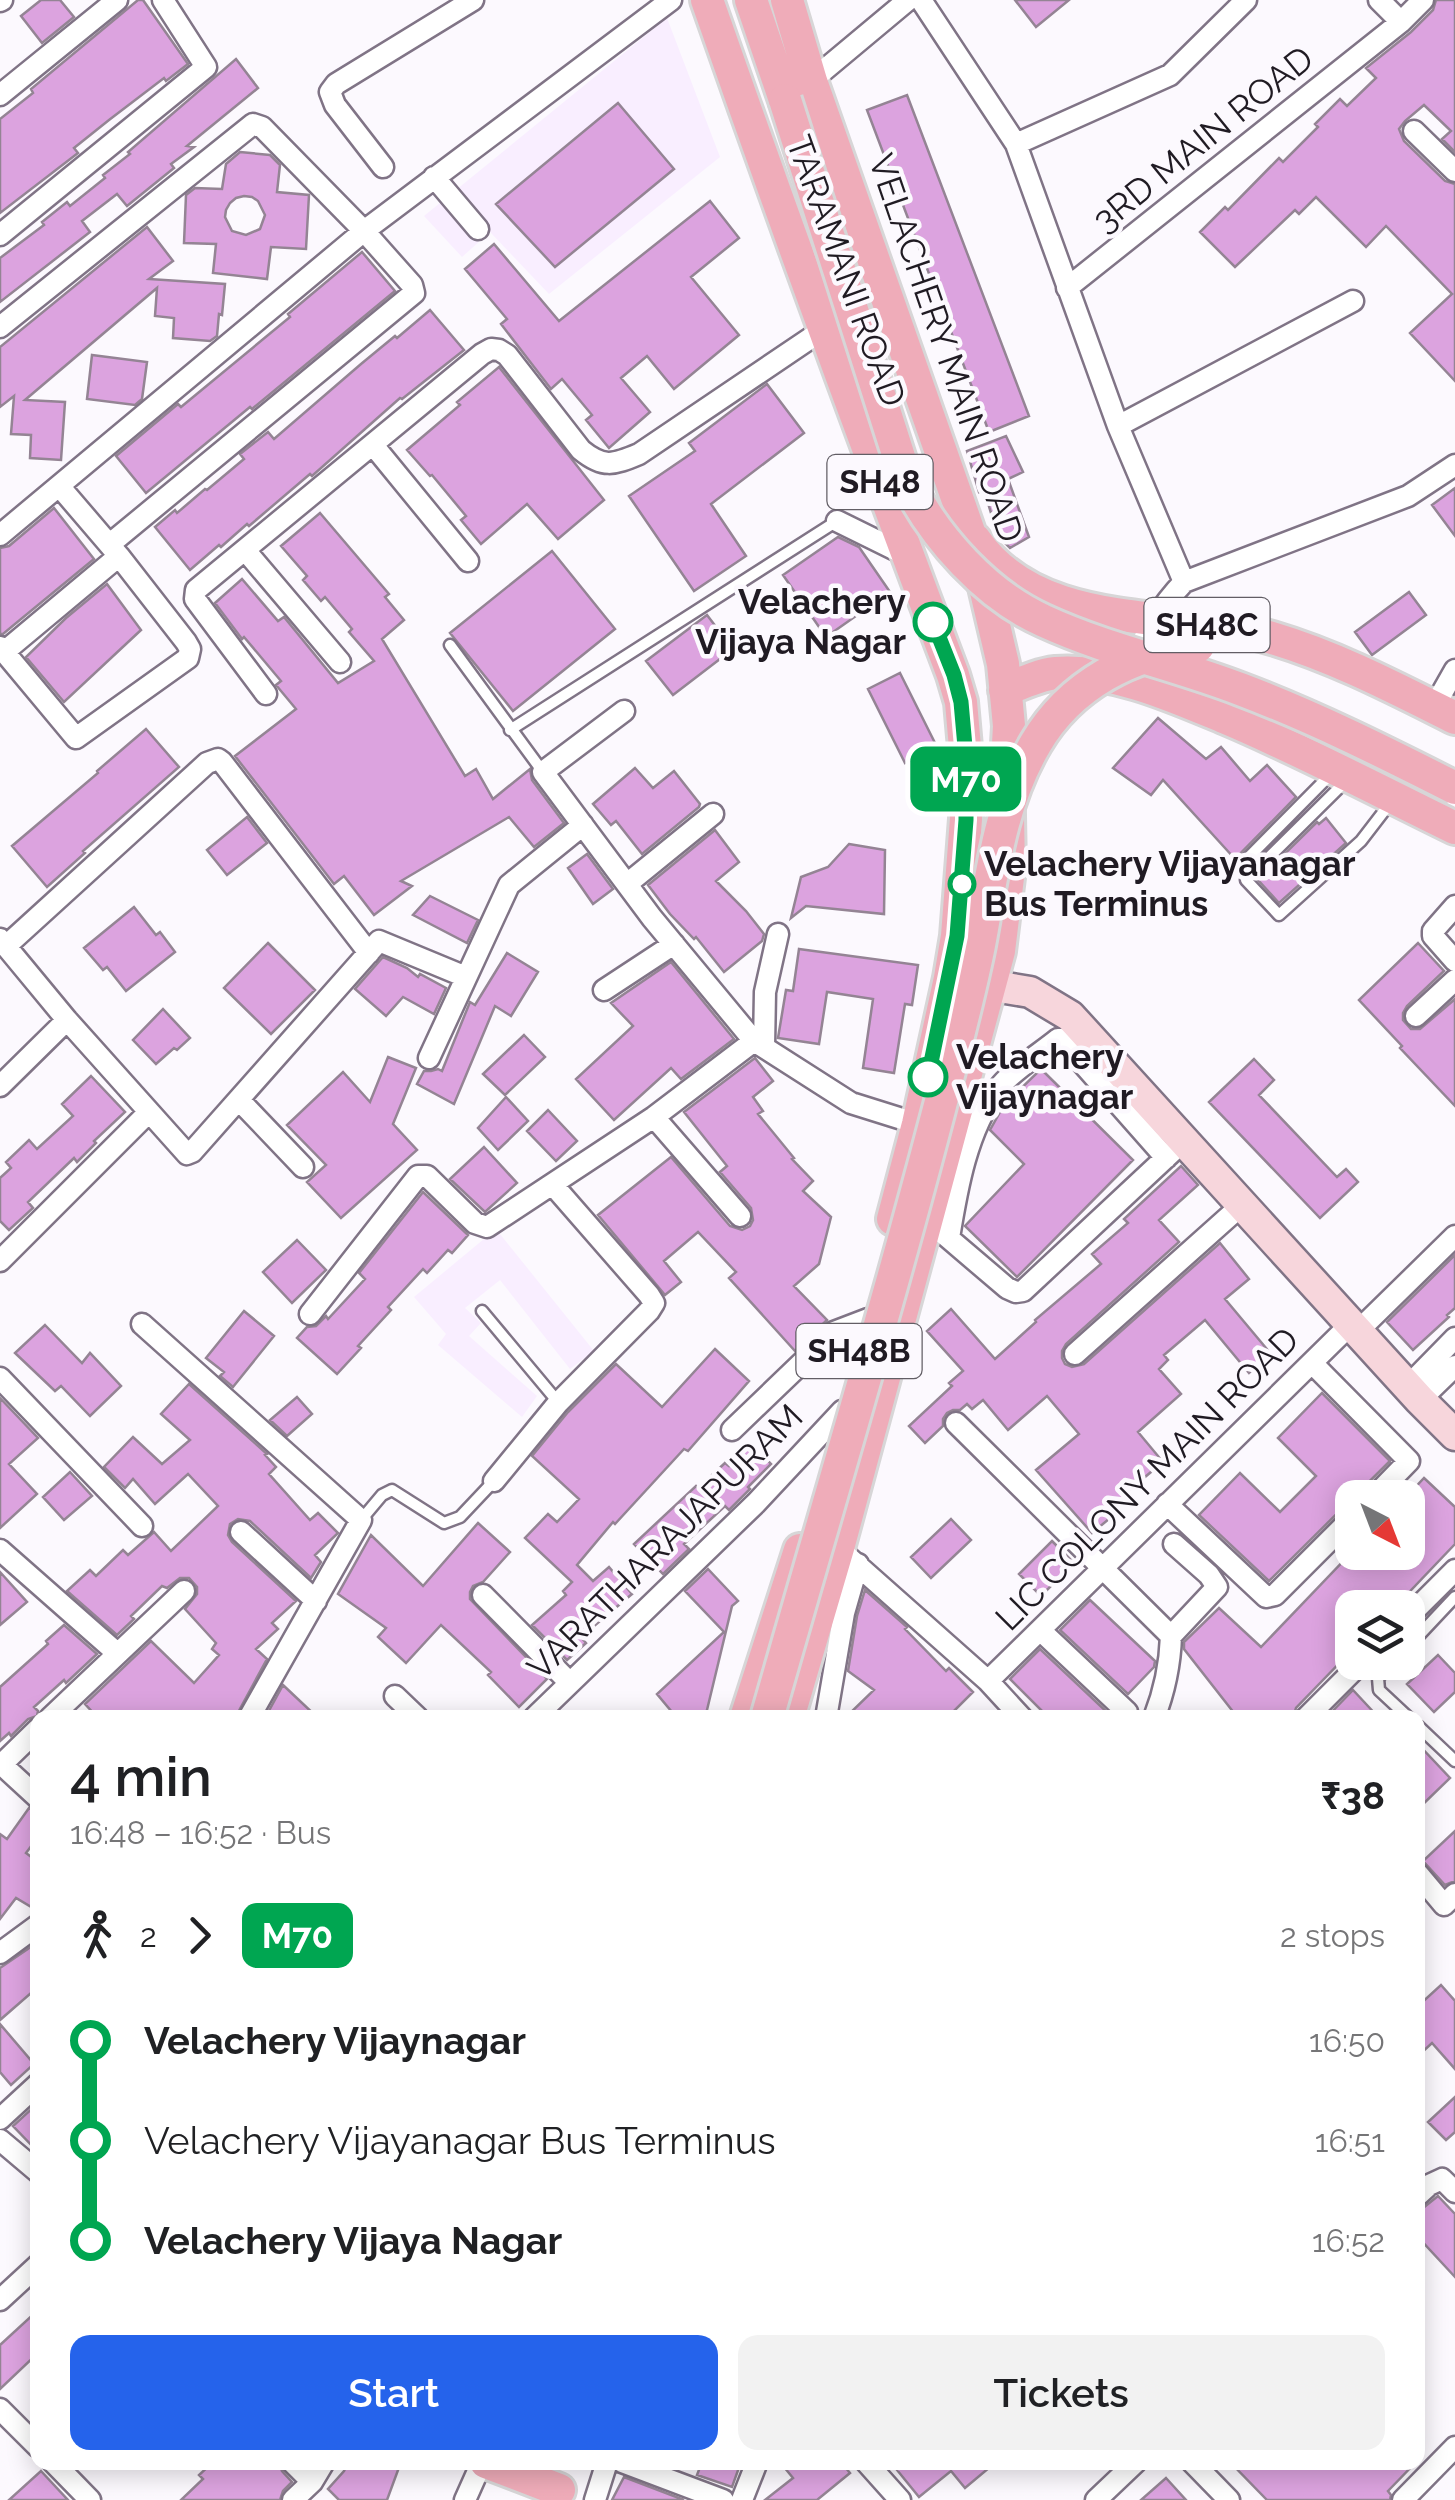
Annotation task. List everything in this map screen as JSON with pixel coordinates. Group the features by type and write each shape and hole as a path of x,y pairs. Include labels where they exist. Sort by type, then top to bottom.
{"main road":[{"name":"TARAMANI ROAD","path":"708,0 857,420 954,675 964,719 965,834 950,978"},
{"path":"751,0 899,461 915,498 940,535 990,586 1042,620 1279,704 1455,788"},
{"name":"VELACHERY MAIN ROAD","path":"787,0 969,532 1003,664 1009,726 1008,896 990,986"},
{"path":"857,420 921,390"},
{"name":"SH48C","path":"969,532 995,566 1041,593 1100,612 1228,628 1277,639 1321,654 1444,713"},
{"path":"769,1710 950,1066 1005,815 1021,770 1038,740 1070,700 1110,672 1173,648 1217,645 1248,649 1292,663 1455,741"},
{"path":"1005,690 1050,674 1077,673 1128,682 1288,744 1455,828"},
{"path":"950,978 1030,992 1070,1016 1174,1150 1242,1204 1455,1434"},
{"name":"SH48B","path":"749,1710 868,1319 918,1124 950,978"},
{"name":"SH48B","path":"791,1706 848,1556 937,1229 990,986"},
{"path":"523,2480 561,2484"}],"street":[{"path":"0,95 117,0"},
{"path":"0,235 206,67 164,0"},
{"path":"384,167 335,105 330,92 336,84 472,0"},
{"path":"0,535 364,231 671,0"},
{"path":"812,81 908,0"},
{"path":"921,0 1016,144 1118,426 1184,582"},
{"path":"1016,144 1170,75 1246,0"},
{"path":"1379,0 1400,22"},
{"name":"3RD MAIN ROAD","path":"1068,288 1424,0"},
{"path":"0,328 253,124 262,127 412,285 414,293 115,550 2,649 76,738 188,658 190,649 115,550 60,486"},
{"path":"1414,131 1455,171"},
{"path":"434,177 478,229"},
{"path":"1118,426 1353,301"},
{"path":"266,694 195,599 196,590 491,348 506,355 581,450 604,464 639,454 824,329"},
{"path":"372,444 468,561"},
{"path":"1128,682 1142,639 1165,602 1184,582 1408,496 1455,465"},
{"path":"837,521 908,556"},
{"path":"245,550 340,662"},
{"path":"1444,713 1455,670"},
{"path":"624,711 542,772 674,944 759,1044 851,1103 918,1124"},
{"path":"369,953 218,760 207,763 3,942 67,1020 188,1154 379,942 466,977"},
{"path":"627,884 713,814"},
{"path":"430,1058 509,885 583,825"},
{"path":"1455,906 1433,931 1455,961"},
{"path":"310,1314 418,1176 426,1176 482,1227 488,1227 759,1044 764,992 778,934"},
{"path":"604,990 674,944"},
{"path":"1416,1016 1455,980"},
{"path":"0,1086 67,1020"},
{"path":"1061,1038 1174,1150 1024,1291 1008,1288 937,1229 977,1128 999,1087 1061,1038"},
{"path":"240,1100 303,1166"},
{"path":"0,1261 149,1112"},
{"path":"654,1117 740,1216"},
{"path":"494,1481 558,1402 654,1303 553,1185"},
{"path":"1075,1354 1242,1204"},
{"name":"LIC COLONY MAIN ROAD","path":"988,1681 1312,1363 1455,1236"},
{"path":"732,1430 834,1332 868,1319"},
{"path":"142,1324 362,1520 254,1710"},
{"path":"1414,1393 1455,1338"},
{"path":"1312,1363 1409,1461 1391,1480"},
{"path":"1414,1393 1453,1371"},
{"path":"0,1378 142,1526"},
{"name":"VARATHARAJAPURAM","path":"542,1710 756,1503 842,1411"},
{"path":"956,1423 1171,1636"},
{"path":"1166,1504 1266,1597 1275,1595 1335,1535"},
{"path":"241,1532 316,1601"},
{"path":"1157,1710 1170,1667 1171,1636 1217,1587 1174,1544"},
{"path":"0,1550 116,1653"},
{"path":"825,1710 844,1614 848,1556"},
{"path":"848,1556 988,1681 1015,1710"},
{"path":"1425,1600 1455,1570"},
{"path":"58,1710 184,1590"},
{"path":"483,1595 570,1683"},
{"path":"1040,1630 1125,1710"},
{"path":"1314,1710 1344,1680"},
{"path":"396,1696 410,1710"},
{"path":"30,1737 1,1763 30,1790"},
{"path":"1425,1883 1444,1906 1455,1894"},
{"path":"0,1954 30,1931"},
{"path":"0,2118 30,2091"},
{"path":"0,2140 30,2165"},
{"path":"1425,2189 1435,2181 1451,2179"},
{"path":"0,2300 30,2272"},
{"path":"0,2409 30,2439"},
{"path":"1403,2500 1455,2446"},
{"path":"61,2470 90,2500"},
{"path":"300,2470 312,2482"},
{"path":"293,2500 319,2470"},
{"path":"465,2500 480,2470"},
{"path":"595,2500 604,2470"},
{"path":"643,2470 723,2500"},
{"path":"742,2500 754,2470"},
{"path":"873,2470 900,2500"},
{"path":"1096,2500 1128,2470"},
{"path":"1200,2470 1229,2500"}],"lane":[{"path":"510,730 837,521"},
{"path":"450,645 542,772"},
{"path":"1343,773 1246,880 1279,915 1361,841 1393,798"},
{"path":"1242,865 1343,773"},
{"path":"482,1312 558,1402"},
{"path":"362,1520 382,1494 392,1490 444,1523 460,1518 494,1481"},
{"path":"1425,1629 1455,1597"},
{"path":"1378,1680 1379,1690 1400,1710"},
{"path":"1425,1732 1455,1760"}],"shaded area":[{"path":"667,18 720,157 549,294 490,232 462,257 424,216"},
{"path":"496,1229 594,1351 570,1369 500,1280 465,1308 481,1323 469,1336 537,1396 522,1417 438,1345 446,1334 414,1297"}],"building":[{"path":"41,0 60,0 74,17 42,43 21,16"},
{"path":"138,0 143,0 188,64 109,120 74,148 78,153 0,213 0,119"},
{"path":"1015,0 1069,0 1036,27"},
{"path":"1436,0 1455,0 1455,152 1442,139 1451,131 1424,105 1399,129 1404,141 1445,181 1455,184 1455,381 1410,333 1452,294 1386,226 1366,247 1316,197 1299,214 1295,210 1235,267 1200,232 1225,207 1228,210 1279,158 1283,162 1340,99 1347,106 1376,78 1366,68 1411,32 1433,10"},
{"path":"236,59 258,88 187,146 194,147 127,206 117,194 82,221 90,232 0,302 0,258 67,202 70,206 105,178 103,175 128,152"},
{"path":"907,95 1029,416 989,432 867,110"},
{"path":"618,103 674,169 555,267 496,204"},
{"path":"240,152 270,155 280,165 277,192 309,195 306,249 271,247 267,279 213,273 216,244 184,243 186,195 195,188 222,189 226,164","holes":["252,197 265,215 260,229 246,235 232,231 225,217 230,203 236,198"]},
{"path":"710,201 739,238 691,277 739,335 674,389 647,356 621,378 650,412 609,448 586,420 592,415 562,379 551,389 501,324 507,319 465,269 494,244 559,321"},
{"path":"147,227 173,261 149,279 225,284 217,336 210,341 173,338 174,318 155,316 157,288 25,400 65,402 61,460 30,458 31,435 11,434 14,396 0,407 0,347"},
{"path":"362,252 395,291 146,493 116,456 290,317 288,314"},
{"path":"430,310 464,350 400,398 312,476 190,570 155,527 244,459 240,454 268,432 274,439"},
{"path":"92,355 147,362 142,399 135,405 87,399"},
{"path":"499,367 604,500 558,539 527,504 481,544 461,520 466,516 407,450"},
{"path":"767,384 804,433 711,504 746,556 694,591 629,496 695,451 689,443"},
{"path":"1006,436 1023,472 1008,479 1029,537 1010,548 998,536 967,451"},
{"path":"1455,488 1455,536 1432,505"},
{"path":"54,508 94,559 0,634 0,548 9,546"},
{"path":"320,513 389,594 385,597 404,620 382,639 465,776 476,769 493,799 530,769 532,780 564,823 534,847 509,817 401,881 412,886 374,915 344,876 334,884 235,756 296,709 276,685 281,681 215,603 242,579 278,621 284,617 338,683 374,661 325,597 321,601 303,580 307,576 281,546"},
{"path":"838,537 859,547 890,592 826,637 783,575"},
{"path":"552,551 615,629 513,711 450,633"},
{"path":"107,584 141,630 64,702 26,657"},
{"path":"1409,592 1426,615 1372,655 1355,632"},
{"path":"707,615 733,649 673,695 646,661"},
{"path":"900,673 937,747 905,763 868,689"},
{"path":"1158,718 1206,759 1221,747 1250,781 1267,765 1296,797 1235,859 1163,780 1151,795 1113,768"},
{"path":"146,729 179,767 47,887 12,846"},
{"path":"635,768 653,788 674,771 700,804 642,854 616,821 611,825 593,804"},
{"path":"247,817 267,843 227,875 207,850"},
{"path":"1326,818 1346,843 1279,903 1258,880 1317,822"},
{"path":"715,830 739,862 716,881 764,934 762,941 724,972 648,885"},
{"path":"849,844 885,850 884,914 806,906 791,918 801,877 828,867"},
{"path":"587,854 613,889 593,904 568,868"},
{"path":"430,896 478,920 467,943 413,915"},
{"path":"134,907 175,952 126,991 107,967 103,970 84,948"},
{"path":"268,943 315,990 271,1034 224,988"},
{"path":"1418,943 1444,971 1407,1006 1403,1020 1411,1029 1420,1029 1455,999 1455,1106 1359,1000"},
{"path":"799,949 918,965 912,1005 905,1004 894,1073 863,1068 873,999 827,992 819,1044 778,1038 786,990 793,991"},
{"path":"507,953 538,972 511,1016 495,1006 454,1104 417,1084 424,1071 442,1071 470,1002 475,1005"},
{"path":"383,957 446,988 434,1014 403,997 386,1016 355,989"},
{"path":"671,962 734,1039 681,1079 671,1068 614,1120 576,1079 633,1026 611,1003"},
{"path":"163,1009 190,1038 156,1064 133,1040"},
{"path":"524,1035 545,1057 505,1095 483,1074"},
{"path":"388,1057 416,1068 393,1124 417,1150 341,1218 307,1182 326,1165 287,1125 343,1072 370,1102"},
{"path":"755,1058 773,1081 753,1097 763,1111 758,1114 813,1181 803,1191 831,1217 819,1264 794,1286 827,1320 795,1351 729,1278 736,1272 698,1232 664,1261 681,1282 665,1295 598,1215 671,1157 730,1226 742,1230 750,1226 751,1208 720,1172 727,1166 684,1112"},
{"path":"1254,1059 1274,1080 1259,1095 1337,1177 1346,1169 1358,1182 1320,1218 1209,1102"},
{"path":"1041,1069 1133,1160 1017,1277 965,1226 1024,1164 990,1130 1004,1105"},
{"path":"91,1076 125,1112 77,1162 74,1158 28,1202 33,1208 9,1230 0,1221 0,1178 11,1168 6,1162 29,1140 37,1149 73,1116 62,1104"},
{"path":"506,1097 528,1121 498,1150 478,1128"},
{"path":"548,1110 577,1141 556,1161 527,1131"},
{"path":"484,1147 517,1183 485,1212 450,1179"},
{"path":"1181,1166 1198,1185 1159,1220 1179,1242 1066,1344 1062,1358 1072,1367 1084,1364 1220,1243 1249,1279 1225,1299 1271,1354 1249,1373 1205,1320 1164,1355 1168,1360 1159,1369 1181,1394 1138,1432 1163,1462 1127,1492 1133,1499 1092,1533 1036,1470 1079,1434 1047,1396 1008,1430 983,1400 972,1409 967,1404 947,1413 943,1426 925,1443 909,1426 963,1371 927,1331 951,1309 995,1359 1101,1264 1092,1254 1128,1223 1124,1219"},
{"path":"423,1192 468,1235 427,1273 423,1269 337,1374 297,1338 307,1327 316,1326 326,1316 328,1319 365,1279 359,1273"},
{"path":"297,1240 326,1270 292,1303 263,1272"},
{"path":"1455,1255 1455,1308 1413,1350 1387,1322"},
{"path":"244,1311 274,1336 233,1387 220,1376 224,1372 206,1358"},
{"path":"45,1325 82,1363 90,1353 121,1386 90,1416 61,1386 55,1391 15,1353"},
{"path":"715,1349 749,1381 688,1451 684,1449 577,1565 593,1581 609,1567 632,1594 581,1637 586,1643 567,1660 532,1625 566,1595 563,1591 572,1582 525,1538 548,1514 557,1522 579,1499 532,1456 568,1412 616,1364 662,1407"},
{"path":"189,1384 267,1454 276,1467 269,1474 310,1520 318,1513 338,1533 315,1555 321,1562 311,1578 250,1521 238,1519 230,1524 228,1535 232,1542 296,1601 272,1623 278,1629 256,1649 267,1659 239,1710 91,1710 85,1704 151,1641 194,1683 219,1655 212,1649 216,1643 185,1609 197,1594 197,1587 189,1578 180,1578 167,1588 162,1586 117,1635 67,1591 90,1570 96,1576 123,1550 128,1555 154,1532 171,1551 218,1506 188,1474 155,1504 133,1479 125,1488 104,1467 133,1437 162,1464 190,1440 161,1414"},
{"path":"1322,1393 1390,1461 1371,1480 1335,1480 1335,1516 1269,1581 1199,1515 1240,1473 1280,1512 1316,1476 1278,1438"},
{"path":"297,1397 312,1414 287,1436 270,1420"},
{"path":"0,1398 38,1438 9,1464 37,1494 0,1528"},
{"path":"752,1444 771,1464 729,1510 725,1506 684,1544 689,1549 663,1574 634,1544 696,1486 725,1463 729,1466"},
{"path":"70,1472 92,1496 64,1520 43,1497"},
{"path":"1424,1478 1455,1507 1455,1544 1411,1590 1335,1590 1335,1668 1295,1710 1232,1710 1184,1649 1184,1642 1219,1608 1261,1647 1335,1570 1425,1570"},
{"path":"951,1519 971,1540 931,1578 911,1557"},
{"path":"478,1523 510,1552 483,1582 473,1586 470,1599 547,1679 519,1707 488,1675 491,1672 441,1625 406,1663 378,1637 386,1628 338,1594 371,1535 423,1586"},
{"path":"1052,1541 1074,1563 1041,1596 1019,1574"},
{"path":"708,1569 738,1601 732,1606 707,1710 670,1710 657,1694 724,1632 685,1591"},
{"path":"0,1572 27,1602 0,1625"},
{"path":"865,1590 907,1627 946,1671 949,1668 973,1692 955,1710 853,1710 874,1690 848,1671"},
{"path":"1090,1600 1155,1661 1154,1667 1128,1694 1060,1630"},
{"path":"64,1625 97,1654 34,1707 37,1710 30,1710 30,1718 11,1736 9,1733 0,1741 0,1687 48,1644 46,1641"},
{"path":"1040,1649 1105,1710 1041,1710 1010,1679"},
{"path":"1438,1655 1455,1673 1455,1692 1434,1712 1407,1684 1425,1680 1425,1667"},
{"path":"283,1685 310,1710 269,1710"},
{"path":"1353,1690 1372,1710 1334,1710"},
{"path":"1425,1751 1450,1778 1425,1802"},
{"path":"30,1808 30,1848 26,1853 30,1856 30,1906 16,1898 0,1919 0,1834 7,1839"},
{"path":"1455,1831 1455,1881 1445,1885 1425,1859"},
{"path":"30,1947 30,1994 0,2020 0,1968"},
{"path":"1441,1985 1455,2001 1455,2069 1432,2043 1425,2050 1425,2000"},
{"path":"0,2024 30,2059 30,2068 11,2085 0,2072"},
{"path":"1455,2097 1455,2132 1446,2140 1428,2122"},
{"path":"30,2110 30,2144 13,2126"},
{"path":"1438,2196 1455,2214 1455,2277 1425,2245 1425,2206"},
{"path":"30,2317 30,2361 0,2389 0,2345"},
{"path":"204,2470 282,2470 292,2482 280,2500 181,2500 203,2479 199,2475"},
{"path":"398,2470 387,2500 339,2500 328,2489 344,2471"},
{"path":"699,2470 738,2470 732,2487 697,2475"},
{"path":"786,2470 850,2473 817,2500 765,2500 793,2478"},
{"path":"897,2470 986,2470 965,2488 951,2471 919,2497"},
{"path":"1238,2470 1408,2470 1388,2491 1390,2500 1267,2500"},
{"path":"41,2471 68,2500 9,2500"},
{"path":"624,2477 684,2500 612,2500"},
{"path":"1166,2478 1186,2500 1141,2500"}],"bus line":[{"name":"M70","path":"928,1077 957,936 966,820 964,719 954,675 933,622"}],"place":[{"name":"Velachery Vijaya Nagar","path":"933,622"},
{"name":"Velachery Vijayanagar Bus Terminus","path":"962,884"},
{"name":"Velachery Vijaynagar","path":"928,1077"}]}
